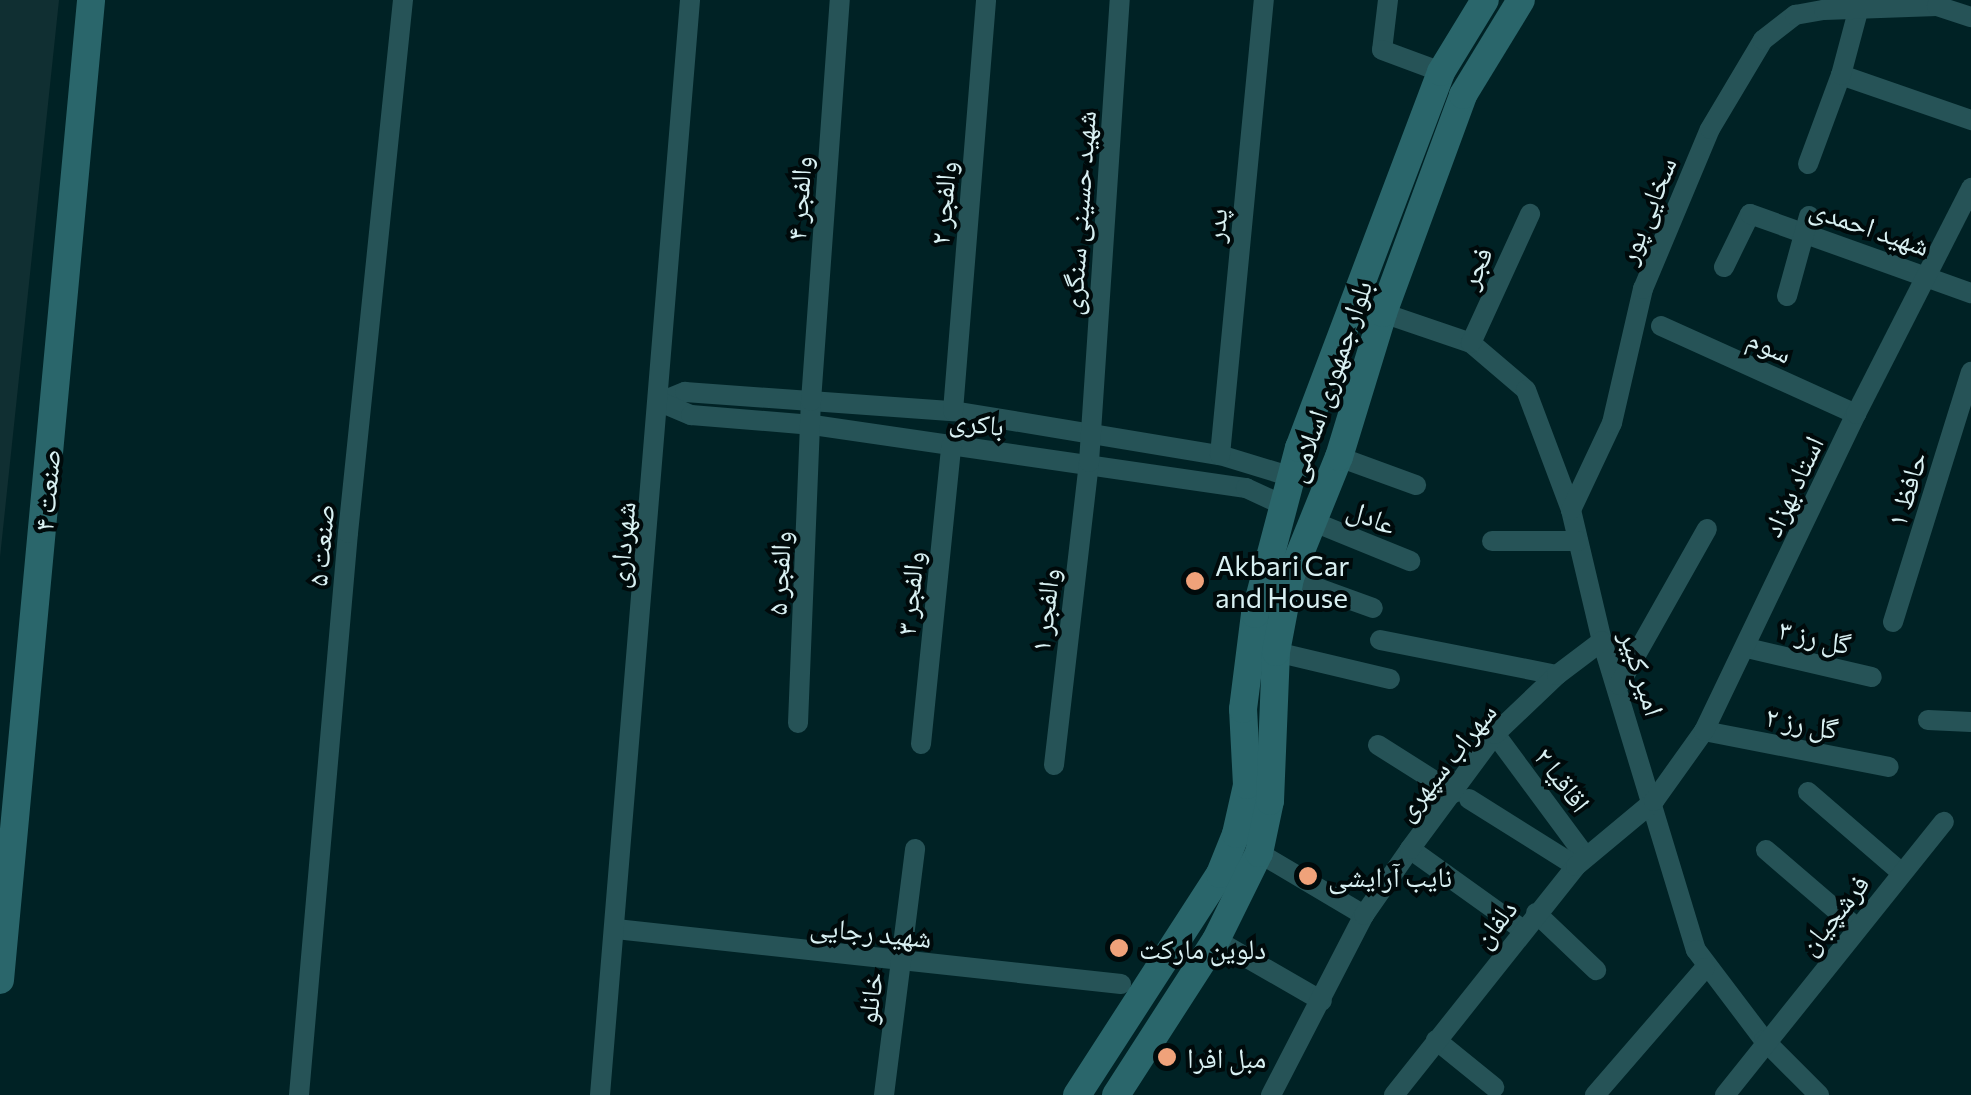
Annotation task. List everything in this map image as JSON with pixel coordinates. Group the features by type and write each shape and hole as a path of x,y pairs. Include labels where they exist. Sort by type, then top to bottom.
{"main road":[{"name":"صنعت ۴","path":"0,980 92,0"},
{"name":"بلوار جمهوری اسلامی","path":"1087,1092 1220,874 1236,834 1247,785 1242,709 1255,614 1298,448 1441,72 1485,0"},
{"name":"بلوار جمهوری اسلامی","path":"1116,1095 1216,940 1259,853 1270,800 1276,652 1290,578 1339,458 1384,313 1463,95 1521,0"},
{"path":"1298,448 1339,458"}],"street":[{"name":"صنعت ۵","path":"299,1095 348,533 403,0"},
{"name":"شهرداری","path":"600,1095 660,402 690,0"},
{"name":"والفجر ۴","path":"813,425 811,401 840,0"},
{"name":"والفجر ۲","path":"953,411 986,0"},
{"name":"شهید حسینی سنگری","path":"1090,462 1120,0"},
{"name":"پدر","path":"1220,455 1264,0"},
{"path":"1388,0 1382,50 1441,72"},
{"path":"1938,3 1971,17"},
{"name":"سخایی پور","path":"1571,510 1612,423 1644,289 1710,129 1763,40 1795,15 1860,4 1938,3"},
{"path":"1808,164 1841,75 1860,4"},
{"path":"1841,75 1971,120"},
{"name":"استاد بهزاد","path":"1654,801 1704,731 1747,648 1856,414 1971,188"},
{"name":"فجر","path":"1471,343 1530,214"},
{"name":"شهید احمدی","path":"1724,267 1750,214 1806,224 1971,293"},
{"path":"1787,296 1806,224"},
{"name":"امیر کبیر","path":"1384,313 1471,343 1526,390 1571,510 1602,642 1654,801 1696,950 1764,1040 1819,1095"},
{"name":"سوم","path":"1661,326 1856,414"},
{"name":"حافظ ۱","path":"1893,622 1971,372"},
{"path":"660,402 685,392 953,411 1220,455 1292,477"},
{"name":"باکری","path":"660,402 691,414 813,425 951,447 1090,462 1246,488 1285,506"},
{"name":"والفجر ۵","path":"798,723 813,425"},
{"name":"والفجر ۳","path":"921,744 951,447"},
{"path":"1339,458 1416,485"},
{"name":"والفجر ۱","path":"1054,765 1090,462"},
{"path":"1246,488 1259,478 1252,463"},
{"name":"عادل","path":"1314,522 1410,561"},
{"path":"1618,685 1707,529"},
{"path":"1492,541 1578,541"},
{"path":"1290,578 1373,608"},
{"path":"1380,640 1557,676"},
{"name":"سهراب سپهری","path":"1271,1095 1364,916 1410,848 1462,796 1495,734 1557,676 1602,642"},
{"name":"گل رز ۳","path":"1747,648 1872,677"},
{"path":"1276,652 1390,679"},
{"path":"1928,720 1971,722"},
{"name":"گل رز ۲","path":"1704,731 1889,767"},
{"name":"اقاقیا ۲","path":"1495,734 1581,862"},
{"path":"1378,745 1581,862"},
{"path":"1808,792 1902,873"},
{"name":"دلفان","path":"1394,1095 1581,862 1654,801"},
{"name":"فرشچیان","path":"1725,1095 1764,1040 1944,822"},
{"path":"1410,848 1530,922 1596,970"},
{"name":"خانلو","path":"884,1095 915,849"},
{"path":"1766,850 1857,928"},
{"path":"1259,853 1364,916"},
{"name":"شهید رجایی","path":"616,929 1121,984"},
{"path":"1216,940 1322,1001"},
{"path":"1596,1095 1706,968"},
{"path":"1436,1040 1494,1087"}],"shaded area":[{"path":"0,0 59,0 0,557"}],"place":[{"name":"Akbari Car and House","path":"1195,581"},
{"name":"نایب آرایشی","path":"1308,876"},
{"name":"دلوین مارکت","path":"1119,948"},
{"name":"مبل افرا","path":"1167,1057"}]}
